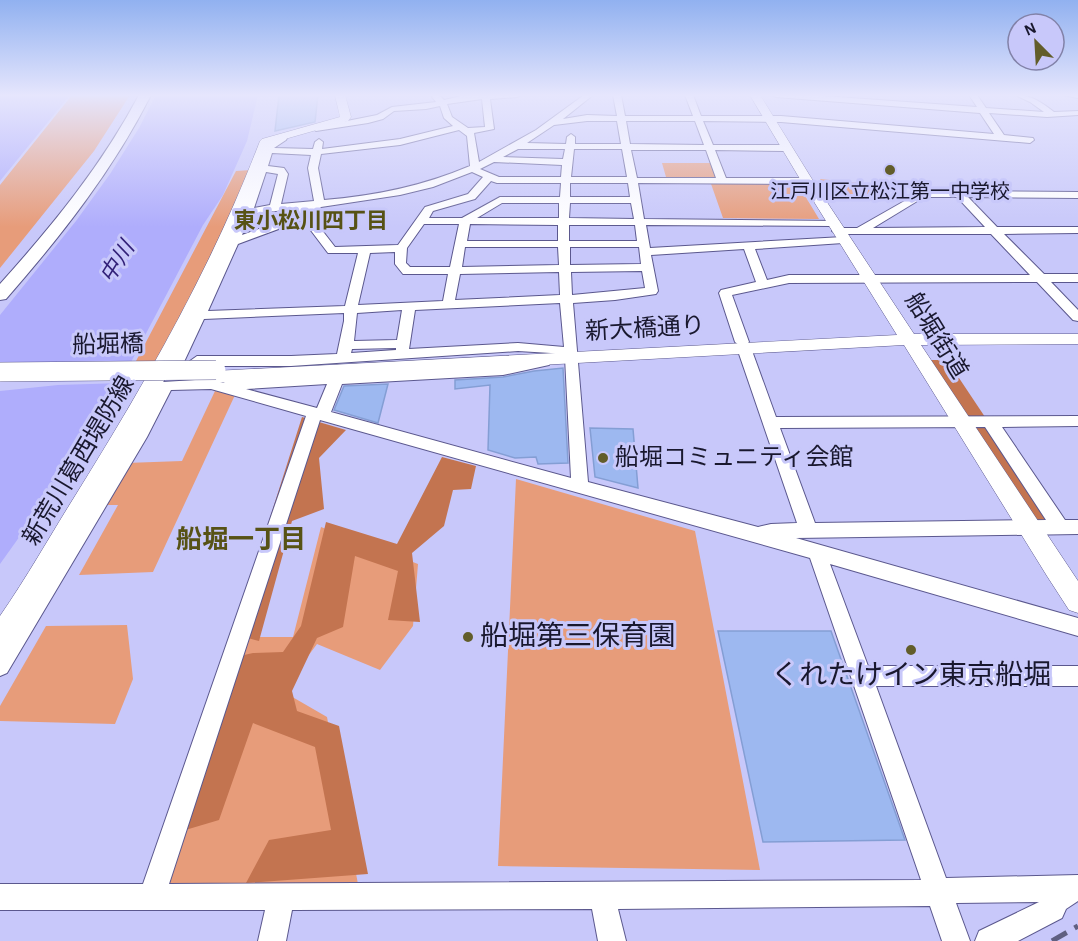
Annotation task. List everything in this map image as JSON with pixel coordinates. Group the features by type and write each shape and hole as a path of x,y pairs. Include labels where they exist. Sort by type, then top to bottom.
{"highway":[{"path":"0,281 86,177 112,139"},
{"path":"0,295 93,180 120,139"}],"main road":[{"name":"新荒川葛西堤防線","path":"0,638 159,386 178,361 234,235 266,141 274,139"},
{"name":"船堀街道","path":"780,139 1027,528 1078,602"},
{"name":"新大橋通り","path":"216,379 568,354 907,336 1078,332"},
{"name":"新大橋通り","path":"907,336 1078,339"},
{"name":"船堀橋","path":"0,372 216,379"},
{"name":"船堀橋","path":"0,381 216,379"}],"street":[{"path":"178,361 246,212 268,150 275,140 279,139"},
{"path":"234,235 305,216 319,203 319,191 313,168 319,139"},
{"path":"268,150 317,152 415,139"},
{"path":"468,139 475,157 474,168"},
{"path":"246,212 368,199 428,187 494,159 529,139"},
{"path":"570,139 564,179 566,298 568,354 580,486"},
{"path":"200,315 409,308 625,296 652,291 625,139"},
{"path":"706,139 722,180"},
{"path":"1014,139 1030,140"},
{"path":"518,146 785,148"},
{"path":"494,159 566,162"},
{"path":"474,168 497,180 805,181"},
{"path":"263,169 281,170 283,174 277,207"},
{"path":"489,176 483,189 465,200 429,209 423,221 400,248 399,257 403,268 407,271 648,267"},
{"path":"483,189 500,200"},
{"path":"860,230 922,194 1078,195"},
{"path":"960,195 1078,317"},
{"path":"448,305 465,221 500,200 636,200"},
{"path":"277,207 298,210 332,251 400,248"},
{"path":"423,221 640,221 837,231 1078,230"},
{"path":"460,244 565,244 645,248 748,246 837,231"},
{"path":"748,246 763,284"},
{"path":"345,351 351,321 350,310 365,250"},
{"path":"809,531 725,294 789,279 1078,278"},
{"path":"403,349 409,308"},
{"path":"178,361 291,361 345,351 403,349 518,347 568,354"},
{"path":"0,666 141,433 159,386 216,379 239,384 503,370 568,354"},
{"path":"178,361 216,379 318,414 758,535 1078,627"},
{"path":"153,896 318,414 337,379"},
{"path":"772,423 1078,421"},
{"path":"990,422 1069,527"},
{"path":"758,535 771,531 1069,527"},
{"path":"817,552 956,941"},
{"path":"862,676 1078,676"},
{"path":"0,897 602,896 939,892 1075,886"},
{"path":"989,941 1053,909 1055,901 1075,886"},
{"path":"272,941 282,896"},
{"path":"602,896 612,941"}],"shaded area":[{"path":"37,139 102,139 0,268 0,185"},
{"path":"662,163 711,163 716,177 666,177"},
{"path":"251,170 225,228 157,361 136,361 236,171"},
{"path":"820,179 870,184 875,201 833,197"},
{"path":"710,181 798,184 819,219 723,218"},
{"path":"929,360 947,360 985,417 968,418"},
{"path":"215,391 235,395 153,572 79,575 118,505 103,505 126,463 182,461"},
{"path":"302,417 346,430 319,458 324,509 292,521 259,641 233,634"},
{"path":"972,427 990,428 1058,522 1033,521"},
{"path":"442,457 476,466 471,489 453,490 444,526 412,553 420,622 388,620 398,571 355,556 343,627 317,638 292,691 297,711 339,726 368,874 246,883 269,840 331,830 315,747 253,723 219,820 182,831 244,655 283,652 301,626 326,522 397,544"},
{"path":"516,479 695,531 760,870 498,866"},
{"path":"321,527 418,564 413,626 380,670 317,644 282,691 327,717 360,895 153,896 239,637 293,637"},
{"path":"127,625 133,679 115,724 0,721 0,706 46,626"}],"water":[{"path":"0,139 34,139 0,181"},
{"name":"中川","path":"132,139 247,139 223,195 203,225 130,364 35,515 0,564 0,315 76,221"}],"pier":[{"path":"0,365 133,365 122,383 58,385 0,391"}],"building":[{"path":"563,368 568,463 538,464 536,457 515,458 488,450 490,385 455,389 455,380 503,377"},
{"path":"388,384 378,423 334,410 344,386"},
{"path":"590,428 633,429 638,488 595,477"},
{"path":"718,631 831,631 905,840 763,842"}],"railway":[{"path":"1052,941 1078,926"}],"place":[{"name":"江戸川区立松江第一中学校","path":"890,170"},
{"name":"船堀コミュニティ会館","path":"603,458"},
{"name":"船堀第三保育園","path":"468,637"},
{"name":"くれたけイン東京船堀","path":"911,650"}],"district":[{"name":"東小松川四丁目","path":"311,221"},
{"name":"船堀一丁目","path":"241,540"}]}
